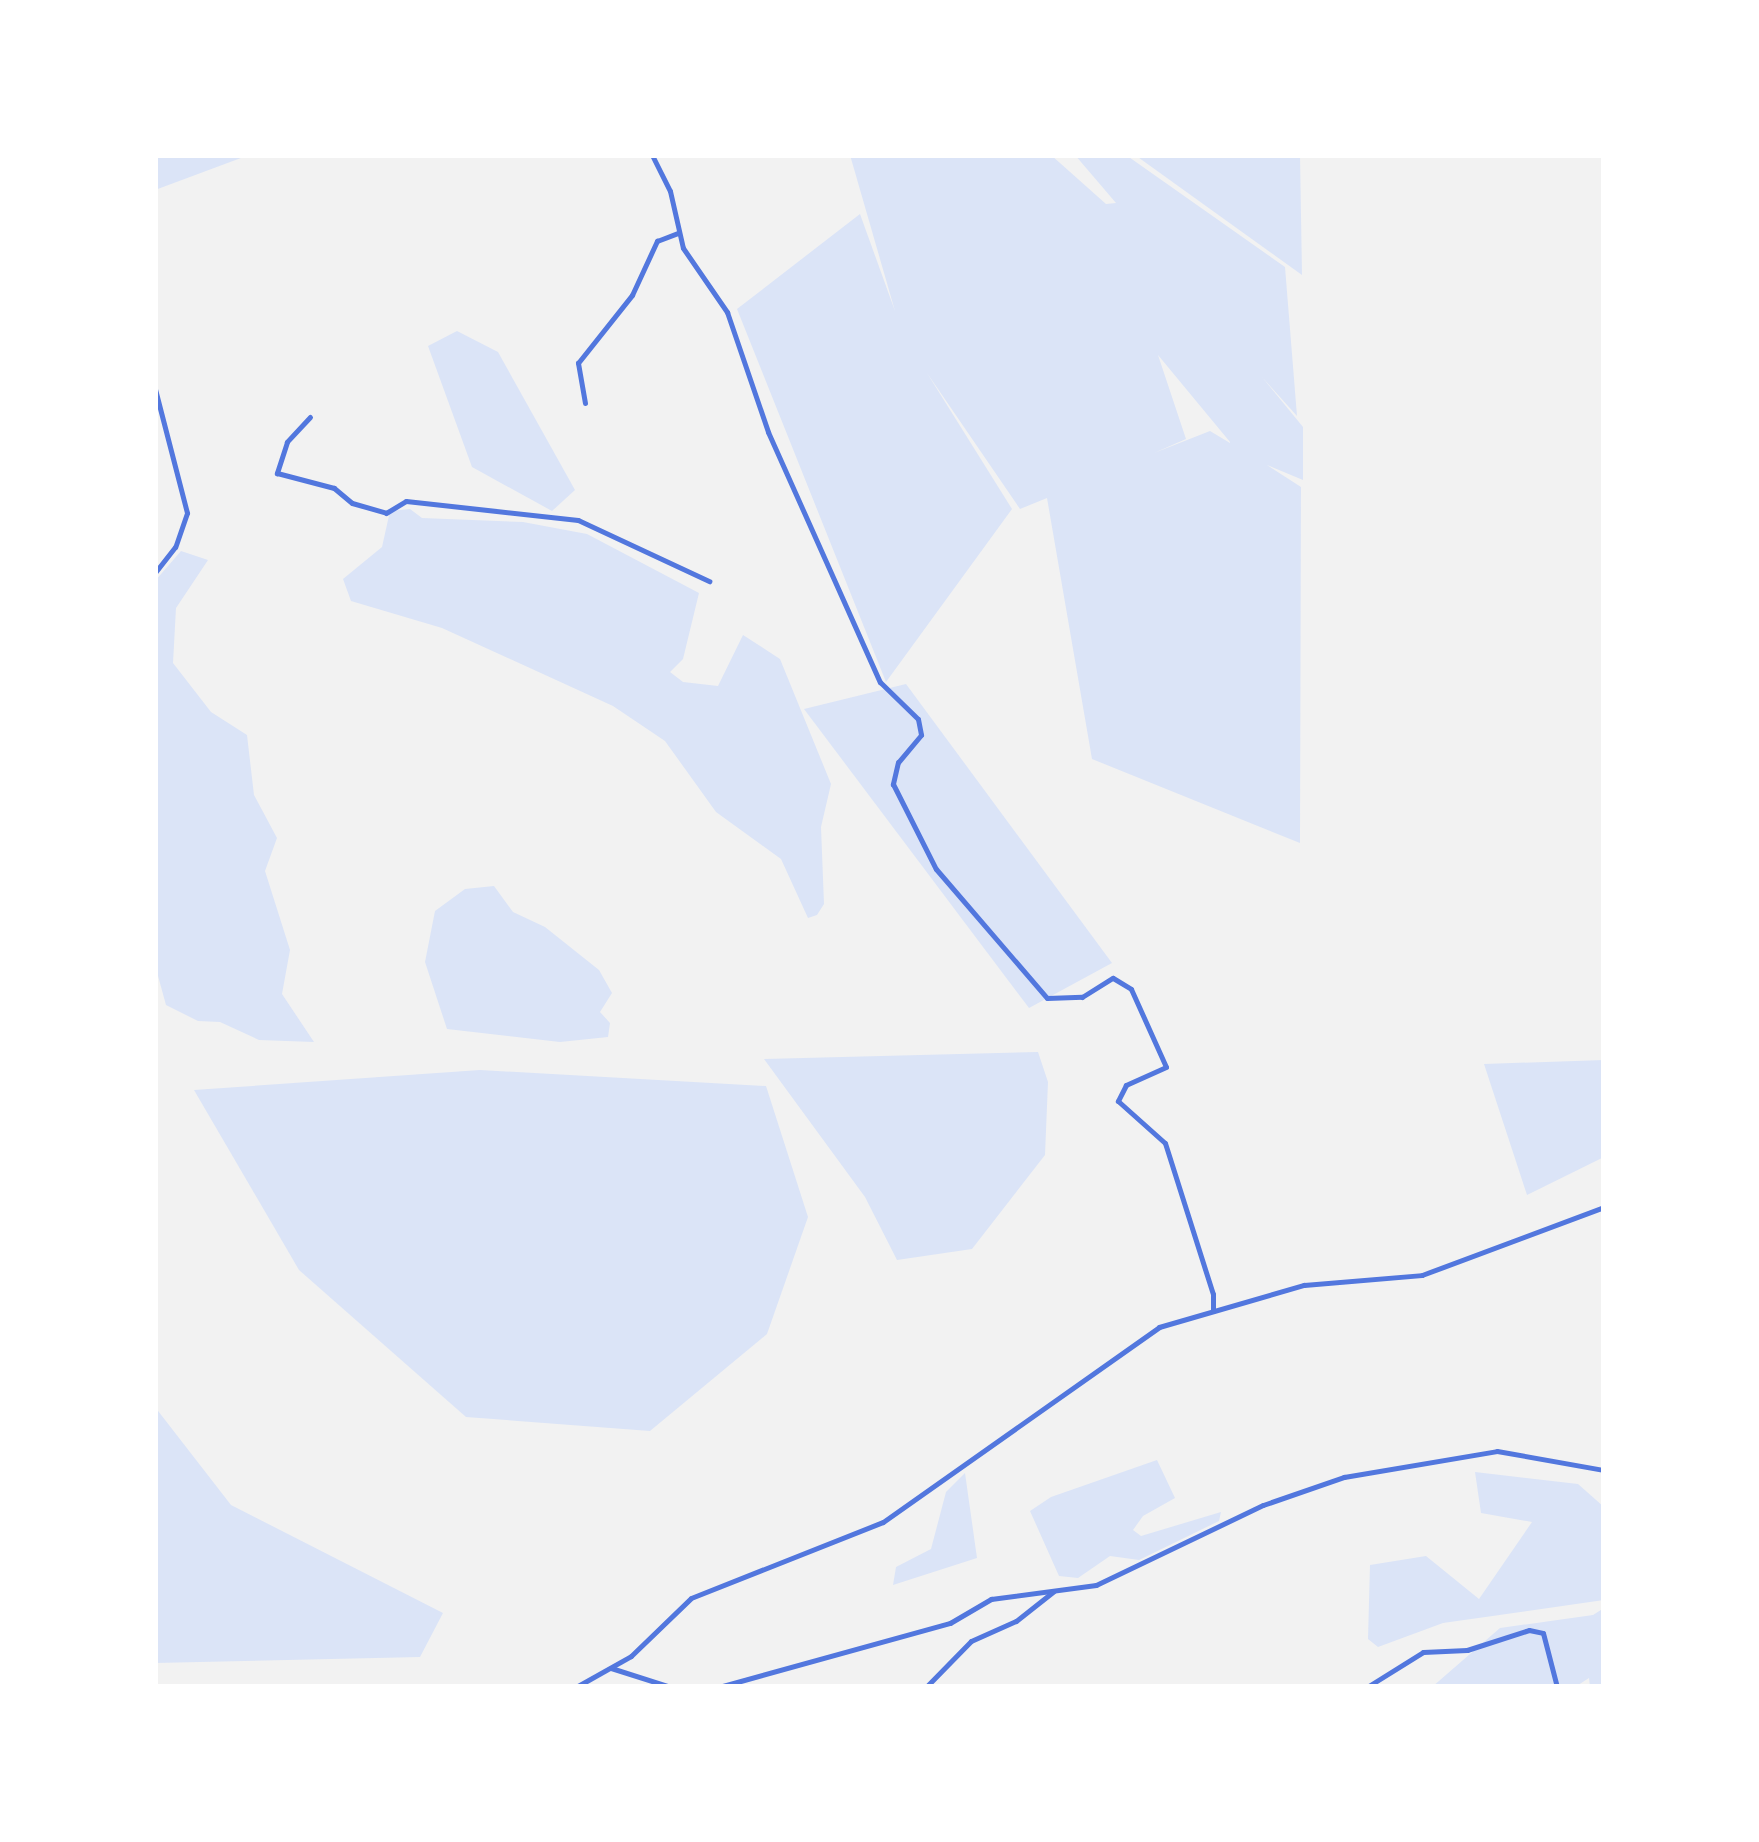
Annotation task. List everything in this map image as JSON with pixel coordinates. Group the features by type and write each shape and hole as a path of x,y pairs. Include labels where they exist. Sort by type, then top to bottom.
{"street":[{"path":"652,155 670,191 678,233 688,258 726,312 774,446 880,682 918,719 921,735 898,762 893,784 936,869 1046,998 1082,996 1114,978 1130,989 1166,1067 1126,1086 1118,1101 1165,1143 1214,1294 1213,1312"},
{"path":"585,403 578,363 632,296 657,241 678,233"},
{"path":"155,389 187,512 175,548 155,573"},
{"path":"310,417 287,442 277,473 334,488 352,504 386,514 406,502 578,520 709,581"},
{"path":"576,1687 611,1668 691,1598 884,1522 1140,1336 1304,1285 1422,1274 1604,1206"},
{"path":"718,1687 950,1623 992,1599 1096,1585 1263,1505 1344,1477 1497,1450 1604,1470"},
{"path":"926,1687 971,1642 1016,1621 1056,1590"},
{"path":"1367,1687 1423,1652 1467,1650 1529,1630 1543,1633 1557,1687"},
{"path":"611,1668 671,1687"}],"shaded area":[{"path":"155,155 249,155 155,190"},
{"path":"850,155 1051,155 1106,204 1116,203 1075,155 1126,155 1285,267 1297,416 1262,377 1303,427 1303,480 1267,465 1301,487 1300,843 1092,759 1047,498 1020,509 927,373 1012,509 886,682 737,309 860,214 895,311","holes":["1158,355 1230,443 1210,431 1154,453 1186,439"]},
{"path":"1135,155 1300,155 1302,275"},
{"path":"457,331 498,352 575,490 552,511 472,467 428,346"},
{"path":"410,509 422,518 523,522 587,534 699,593 683,659 670,672 683,682 718,686 743,635 780,659 831,784 821,827 824,904 817,915 808,918 781,859 716,812 665,741 613,706 442,628 351,601 343,579 382,547 390,511"},
{"path":"181,551 208,560 176,608 173,663 211,712 247,735 254,795 277,838 265,871 290,950 282,994 314,1042 259,1040 220,1022 198,1021 166,1005 155,965 155,581"},
{"path":"906,684 1112,963 1029,1008 804,709"},
{"path":"494,886 513,912 545,927 599,970 612,993 600,1012 610,1023 608,1037 560,1042 447,1029 425,962 435,911 465,889"},
{"path":"1038,1052 1048,1082 1045,1155 972,1249 897,1260 865,1197 764,1059"},
{"path":"1604,1060 1604,1157 1527,1195 1484,1064"},
{"path":"480,1070 766,1086 808,1217 767,1334 650,1431 466,1417 299,1270 194,1090"},
{"path":"155,1407 231,1505 443,1613 420,1657 155,1663"},
{"path":"1157,1460 1175,1498 1143,1516 1133,1530 1141,1536 1221,1512 1219,1521 1139,1560 1110,1556 1078,1578 1059,1576 1030,1511 1051,1497"},
{"path":"1475,1472 1578,1484 1604,1507 1604,1600 1443,1623 1378,1647 1368,1639 1370,1565 1426,1556 1479,1599 1532,1522 1481,1513"},
{"path":"965,1473 977,1558 893,1585 896,1567 931,1549 946,1492"},
{"path":"1604,1608 1604,1687 1590,1687 1589,1678 1575,1687 1432,1687 1500,1628 1593,1615"}]}
